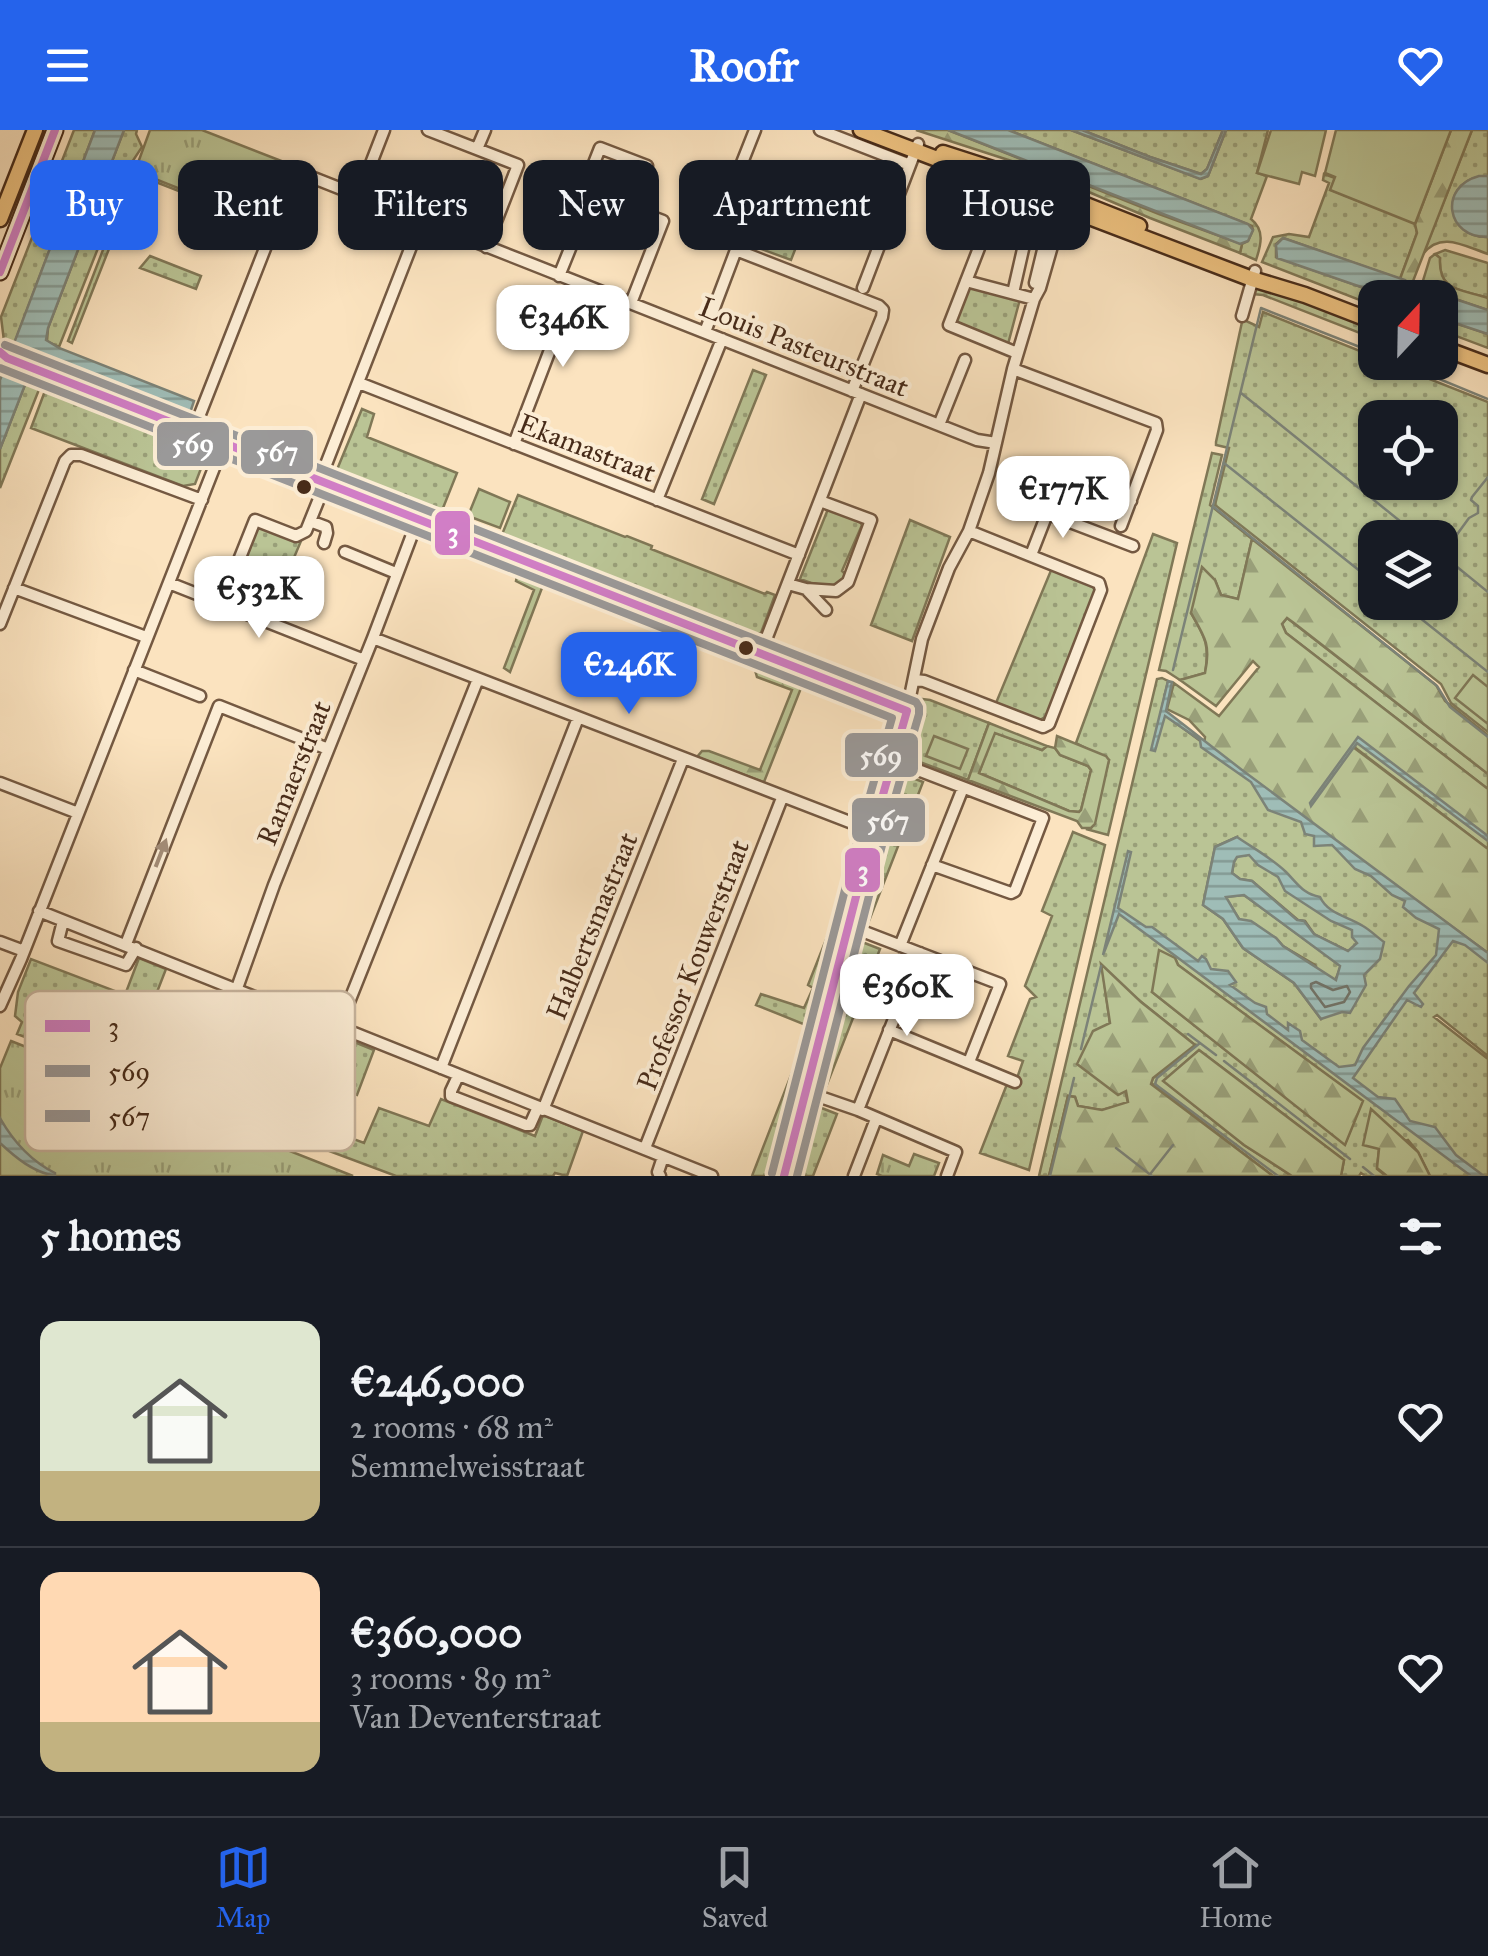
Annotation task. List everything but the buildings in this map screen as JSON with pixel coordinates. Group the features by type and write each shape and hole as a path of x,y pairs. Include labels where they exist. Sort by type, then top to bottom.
{"main road":[{"path":"0,220 35,130"},
{"path":"0,272 55,130"},
{"path":"861,130 933,160"},
{"path":"883,130 915,154"},
{"path":"1090,214 1358,316"},
{"path":"1458,354 1488,366"}],"street":[{"path":"372,160 384,130"},
{"path":"428,130 518,165 503,203"},
{"path":"478,149 485,130"},
{"path":"744,160 756,130"},
{"path":"820,130 915,154 864,288"},
{"path":"595,160 600,148 631,160"},
{"name":"Louis Pasteurstraat","path":"194,432 293,176 301,174 338,188"},
{"path":"222,605 255,520 296,536 306,531 325,484 325,468 410,250"},
{"name":"Louis Pasteurstraat","path":"494,250 977,440 996,443"},
{"path":"559,276 569,250"},
{"path":"631,303 652,250"},
{"path":"705,332 736,250 883,310 820,501 760,656"},
{"path":"978,250 949,326 1017,352"},
{"path":"1013,293 1023,250"},
{"path":"784,1176 907,712 922,639 949,568 969,531 989,473 1012,369 1049,250"},
{"path":"1242,316 1253,275"},
{"path":"966,280 1034,299"},
{"path":"514,444 576,282"},
{"path":"657,500 722,338"},
{"path":"2,356 907,712"},
{"path":"939,425 965,360"},
{"path":"1012,369 1156,424 1121,526"},
{"name":"Ekamastraat","path":"359,384 799,555"},
{"path":"0,1006 223,445"},
{"path":"0,624 72,454 202,500"},
{"path":"1108,492 1131,501"},
{"path":"1007,498 1133,546"},
{"path":"788,584 836,591 848,582 871,520 820,501"},
{"path":"1031,555 1047,514"},
{"name":"Ramaerstraat","path":"236,988 418,520"},
{"path":"310,521 326,527 324,542"},
{"path":"915,680 1043,727 1049,724 1101,590 1099,583 969,531"},
{"path":"344,552 396,573"},
{"path":"169,583 364,660"},
{"path":"14,588 146,637"},
{"path":"806,589 826,610"},
{"path":"373,638 873,831"},
{"path":"134,670 200,696"},
{"path":"348,991 478,678"},
{"path":"63,921 58,941 128,965 131,946 220,706 328,749"},
{"path":"440,1068 578,718"},
{"name":"Halbertsmastraat","path":"541,1108 682,759"},
{"path":"892,761 1042,818 1011,893 932,865"},
{"path":"0,783 78,813"},
{"path":"900,946 963,788"},
{"name":"Professor Kouwerstraat","path":"646,1148 782,798"},
{"path":"39,911 242,991"},
{"path":"848,926 1000,984 969,1062"},
{"path":"0,942 24,951"},
{"path":"858,1110 920,953"},
{"path":"889,1030 1015,1082"},
{"path":"355,1034 712,1176"},
{"path":"458,1076 451,1096 526,1125 541,1108"},
{"path":"806,1092 956,1152 947,1176"},
{"path":"854,1176 876,1119"},
{"path":"660,1176 663,1157"}],"green space":[{"path":"74,130 95,130 84,160 62,160"},
{"path":"124,130 137,130 142,147 133,160 112,160"},
{"path":"150,130 202,130 279,160 178,160 178,188 158,180 158,160 139,160"},
{"path":"916,130 948,130 1023,160 1008,160"},
{"path":"1008,130 1071,130 1201,179 1208,176 1226,130 1268,130 1257,173 1267,176 1251,219 1260,233 1256,260 1240,253 1252,226"},
{"path":"1082,130 1223,130 1207,169 1201,174"},
{"path":"1271,130 1326,130 1315,176 1302,172 1299,184 1257,173"},
{"path":"1336,130 1451,130 1415,224 1330,190 1335,177 1325,173"},
{"path":"1451,130 1472,130 1413,280 1402,280 1417,233 1415,224"},
{"path":"1472,130 1488,130 1488,176 1461,186 1453,207 1462,228 1473,235 1488,237 1488,254 1445,242 1423,254"},
{"path":"157,143 178,173 178,191 158,183 158,160 140,160"},
{"path":"1324,174 1335,178 1331,190 1415,223 1417,233 1400,279 1283,238 1276,244 1276,257 1358,286 1358,299 1262,262 1273,237 1309,237 1329,183 1323,180"},
{"path":"1090,187 1242,244 1240,253 1090,192"},
{"path":"30,243 30,250 50,250 13,347 4,341 1,317"},
{"path":"78,250 97,250 59,347 47,341 48,328"},
{"path":"103,250 109,250 72,343 68,341"},
{"path":"764,250 795,250 791,260"},
{"path":"1445,250 1488,263 1488,298 1458,289 1458,280 1445,280 1440,258 1435,254"},
{"path":"1435,254 1440,258 1445,280 1423,280"},
{"path":"150,256 201,276 196,289 140,268"},
{"path":"1259,284 1358,322 1358,332 1263,295 1251,294"},
{"path":"966,287 1020,299 1008,344 958,325 955,320"},
{"path":"1458,289 1488,298 1488,310 1458,300"},
{"path":"1263,312 1358,350 1358,380 1432,380 1488,402 1488,732 1451,703 1441,684 1360,620 1458,620 1458,520 1358,520 1358,618 1215,505 1229,448 1216,442 1244,320 1259,327"},
{"path":"1458,324 1488,334 1488,348 1458,337"},
{"path":"753,370 766,375 714,504 702,499"},
{"path":"26,382 40,387 0,488 0,449"},
{"path":"48,383 207,447 195,484 183,486 31,428"},
{"path":"362,409 374,414 367,437 457,473 441,513 336,472"},
{"path":"1212,453 1222,455 1210,505 1252,539 1238,599 1221,595 1215,580 1191,613 1205,642 1205,673 1180,680 1159,670"},
{"path":"479,489 510,502 500,528 468,516"},
{"path":"518,495 775,595 761,633 750,636 501,537"},
{"path":"828,509 862,525 842,571 848,577 834,587 800,579"},
{"path":"910,520 950,537 912,641 871,625"},
{"path":"263,526 301,541 293,560 283,557 266,603 291,613 289,618 231,595 256,529"},
{"path":"1153,534 1177,543 1108,835 1086,829 1091,828 1109,760 1076,743"},
{"path":"1252,539 1436,685 1445,701 1488,735 1488,774 1294,623 1287,618 1282,624 1286,633 1488,789 1488,840 1358,740 1353,747 1488,849 1488,953 1204,745 1205,737 1189,720 1167,709 1174,683 1219,716 1259,667 1253,661 1216,706 1180,680 1205,673 1206,642 1191,613 1202,567 1215,580 1221,595 1238,599"},
{"path":"1052,568 1091,583 1096,593 1048,715 1040,720 996,703"},
{"path":"518,570 545,580 510,672 504,668 534,590 516,581"},
{"path":"1287,618 1488,774 1488,789 1286,633 1282,624"},
{"path":"757,665 803,683 764,782 697,757 702,751 709,751 760,770 792,690 757,677"},
{"path":"1473,675 1488,687 1488,724 1455,698"},
{"path":"1157,679 1168,681 1161,712 1488,953 1488,1056 1437,1015 1434,1017 1488,1059 1488,1176 1430,1176 1408,1140 1379,1149 1377,1169 1386,1176 1341,1176 1344,1160 1199,1050 1164,1081 1244,1145 1292,1176 1273,1176 1151,1083 1195,1045 1102,966 1128,1103 1102,1110 1078,1106 1075,1097 1068,1096 1049,1176 1039,1176","holes":["1237,837 1232,873 1252,881 1298,920 1305,921 1314,934 1348,951 1370,968 1321,1019 1294,983 1243,948 1223,919 1203,905 1215,847","1175,958 1178,965 1362,1101 1345,1144 1152,992"]},
{"path":"922,699 989,723 968,780 909,758"},
{"path":"989,723 1047,746 1042,750 995,733 979,773 1069,811 1081,810 1091,770 1060,755 1055,748 1057,736 1106,756 1109,760 1095,824 1082,828 1077,821 968,780"},
{"path":"996,733 1042,750 1047,746 1055,748 1060,755 1088,766 1091,770 1081,810 1069,811 979,773"},
{"path":"934,736 968,749 960,769 926,756"},
{"path":"1358,740 1488,840 1488,849 1353,746"},
{"path":"905,775 923,782 869,921 866,916"},
{"path":"1073,832 1105,845 1029,1170 980,1153 1009,1079 1016,1081 1023,1061 1008,1056 1030,999 1036,997 1025,986 1052,916 1042,911"},
{"path":"1244,895 1341,966 1335,981 1276,938 1239,919 1225,897"},
{"path":"837,912 771,1176 752,1176 805,1039 806,1025 756,1005 761,994 804,1008 813,988 808,985"},
{"path":"862,942 880,949 826,1087 823,1082"},
{"path":"1159,950 1175,958 1178,965 1363,1101 1345,1145 1152,992"},
{"path":"139,958 166,969 157,991 127,991"},
{"path":"31,959 115,991 25,991 25,1037 17,1034 22,1022 15,1016 18,992"},
{"path":"1101,964 1195,1045 1153,1078 1151,1084 1273,1176 1049,1176 1068,1096 1075,1097 1078,1106 1102,1110 1128,1102 1126,1091 1118,1095 1077,1064 1093,1031 1110,1023"},
{"path":"11,1041 25,1047 25,1151 290,1151 353,1176 0,1176 0,1068"},
{"path":"355,1042 374,1050 355,1094"},
{"path":"1199,1050 1344,1160 1341,1176 1292,1176 1244,1145 1163,1081"},
{"path":"441,1099 535,1136 543,1115 583,1131 567,1176 396,1176 329,1151 355,1151 355,1140 364,1143 379,1108 429,1126"},
{"path":"819,1107 837,1114 813,1176 798,1176 816,1110"},
{"path":"1371,1109 1418,1152 1430,1176 1387,1176 1377,1168 1379,1149 1363,1145"},
{"path":"914,1154 939,1163 934,1176 877,1174 883,1155 909,1166"}],"water":[{"path":"95,130 124,130 112,160 84,160"},
{"path":"948,130 1008,130 1085,160 1025,160"},
{"path":"1071,130 1082,130 1201,174 1226,130 1208,176 1200,179"},
{"path":"1090,162 1248,224 1253,230 1248,241 1240,244 1090,185"},
{"path":"1479,176 1488,176 1488,237 1463,229 1452,211 1457,190"},
{"path":"1283,238 1405,280 1358,280 1358,286 1277,258 1276,245"},
{"path":"49,250 78,250 46,340 194,401 190,413 37,354 0,449 0,380"},
{"path":"1458,300 1488,310 1488,334 1458,324"},
{"path":"1168,681 1172,682 1166,711 1488,953 1488,963 1453,941 1414,993 1423,1004 1421,1007 1407,1000 1353,1078 1378,1097 1395,1099 1410,1121 1435,1127 1456,1155 1484,1176 1471,1176 1119,914 1103,955 1128,851 1131,852 1118,908 1198,961 1202,956 1211,969 1228,971 1236,982 1230,985 1266,1007 1267,1014 1288,1030 1288,1023 1300,1031 1302,1040 1339,1067 1355,1065 1363,1048 1436,955 1439,929 1416,918 1403,907 1405,901 1355,869 1332,845 1314,846 1314,836 1305,834 1301,822 1268,810 1251,782 1165,716 1155,751 1151,750"},
{"path":"1358,737 1488,836 1488,841 1357,743 1311,806"},
{"path":"1237,837 1275,863 1305,891 1320,897 1333,911 1384,942 1380,959 1364,975 1366,985 1350,1013 1321,1019 1294,983 1243,948 1223,919 1203,905 1215,847","holes":["1249,855 1278,877 1285,891 1352,930 1357,943 1348,951 1314,934 1304,921 1297,920 1252,881 1232,873 1237,857","1244,895 1340,966 1336,980 1251,921 1239,919 1226,897"]},
{"path":"0,1118 23,1150 55,1176 25,1164 0,1143"}],"waterway":[{"path":"1173,670 1261,308 1358,346"},
{"path":"1442,380 1488,399"},
{"path":"1241,393 1399,520"},
{"path":"1224,463 1358,569"},
{"path":"1458,533 1478,513 1478,506 1471,500 1488,477"},
{"path":"1214,507 1437,686 1450,707 1488,737"},
{"path":"1458,568 1488,592"},
{"path":"1423,620 1488,672"},
{"path":"1081,1049 1101,966"},
{"path":"1188,1034 1216,1055"},
{"path":"1200,1043 1157,1078 1155,1084 1278,1176"},
{"path":"1224,1061 1350,1159"},
{"path":"1050,1176 1074,1078"},
{"path":"1151,1173 1173,1145"},
{"path":"1116,1148 1152,1176"},
{"path":"1363,1167 1374,1176"}],"transit line":[{"name":"3","path":"0,272 55,130"},
{"name":"567","path":"5,345 916,702 919,714 797,1176"},
{"name":"3","path":"0,352 7,358 907,711"},
{"name":"569","path":"0,368 892,718 772,1173"},
{"name":"3","path":"784,1176 907,711"}]}
